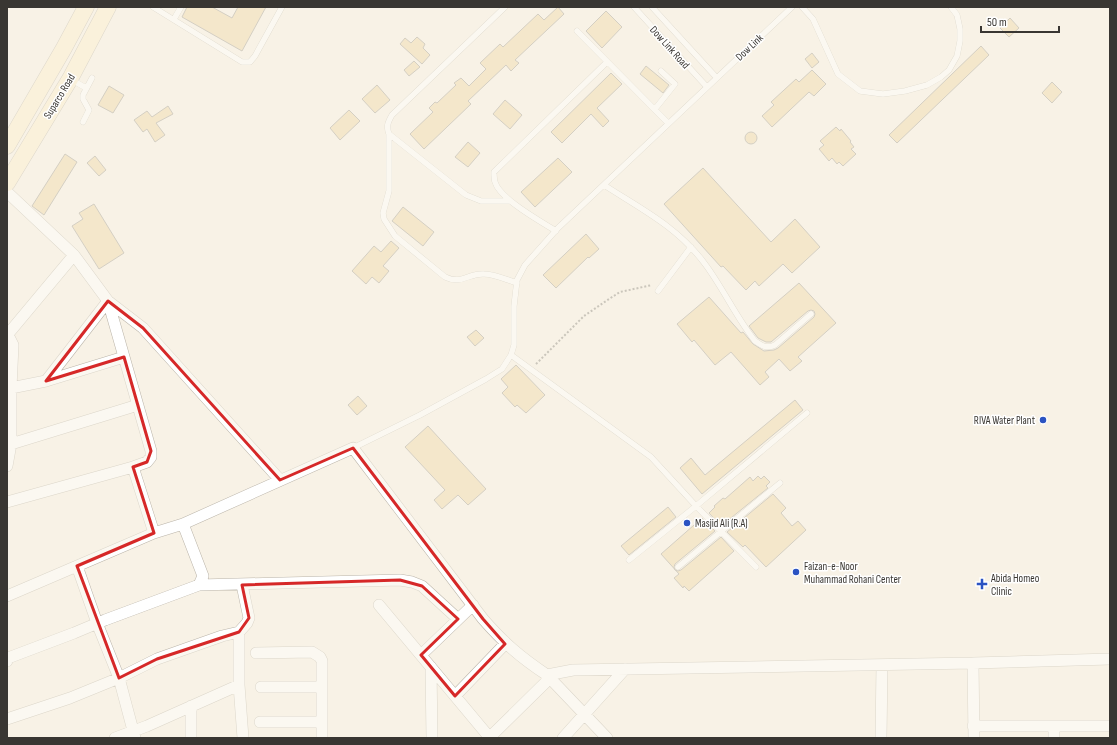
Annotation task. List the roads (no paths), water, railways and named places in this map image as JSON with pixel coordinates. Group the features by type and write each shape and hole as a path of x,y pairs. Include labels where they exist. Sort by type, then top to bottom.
{"main road":[{"name":"Suparco Road","path":"7,146 86,7"},
{"name":"Suparco Road","path":"8,183 70,79 108,7"}],"street":[{"path":"8,183 74,255 108,301 142,328 280,480"},
{"path":"7,466 11,444 13,345 8,333 74,255"},
{"path":"7,502 134,467 147,462 151,458 151,451 108,301"},
{"path":"46,381 108,301"},
{"path":"11,388 46,381 124,357"},
{"path":"11,444 138,405"},
{"path":"7,596 154,533 183,524 353,448 483,619 505,644 548,676 607,738"},
{"path":"134,467 154,533"},
{"path":"183,524 203,576 199,585"},
{"path":"77,566 97,623 119,678 134,735"},
{"path":"7,661 8,658 199,585 400,580 412,582 422,586 458,619"},
{"path":"7,718 70,698 119,678 157,659 222,636 239,632 247,623 249,618 242,585"},
{"path":"379,605 489,738 548,676 573,670 882,665 1110,659"},
{"path":"421,655 473,605"},
{"path":"239,632 239,685 243,738"},
{"path":"455,696 505,644"},
{"path":"256,653 312,652 320,657 322,661 322,738"},
{"path":"973,663 974,738"},
{"path":"881,738 882,665"},
{"path":"431,667 432,738"},
{"path":"563,738 625,669"},
{"path":"115,738 134,735 191,706 239,685"},
{"path":"261,687 321,687"},
{"path":"191,706 191,738"},
{"path":"260,722 322,722"},
{"path":"973,726 1110,726"},
{"path":"1054,726 1054,738"}],"lane":[{"path":"153,7 242,62 250,62 255,56 282,7"},
{"path":"174,19 181,7"},
{"path":"505,7 392,115 387,128 389,191 384,219 395,236 445,277 458,281 484,274 517,284"},
{"name":"Dow Link Road","path":"634,7 707,87"},
{"name":"Dow Link Road","path":"652,7 716,77"},
{"name":"Dow Link","path":"511,355 514,344 514,306 517,284 525,265 556,231 716,77 792,7"},
{"path":"802,7 813,19 838,74 860,91 883,94 905,91 927,85 941,77 949,70 957,56 960,41 960,29 957,15 951,7"},
{"path":"577,31 668,123"},
{"path":"556,231 510,201 497,186 494,172 607,62"},
{"path":"655,109 675,84 661,71"},
{"path":"83,122 89,110 83,96 92,78"},
{"path":"70,79 86,88"},
{"path":"388,134 466,195 481,201 510,201"},
{"path":"604,185 672,229 691,247 705,264 750,335 761,345 770,347 775,345 811,314"},
{"path":"658,291 691,247"},
{"path":"353,448 486,380 502,369 511,355 651,458 756,567"},
{"path":"629,560 807,413"},
{"path":"678,567 780,483"}],"place":[{"name":"RIVA Water Plant","path":"1043,420"},
{"name":"Masjid Ali (R.A)","path":"687,523"},
{"name":"Faizan-e-Noor Muhammad Rohani Center","path":"796,572"},
{"name":"Abida Homeo Clinic","path":"982,584"}]}
